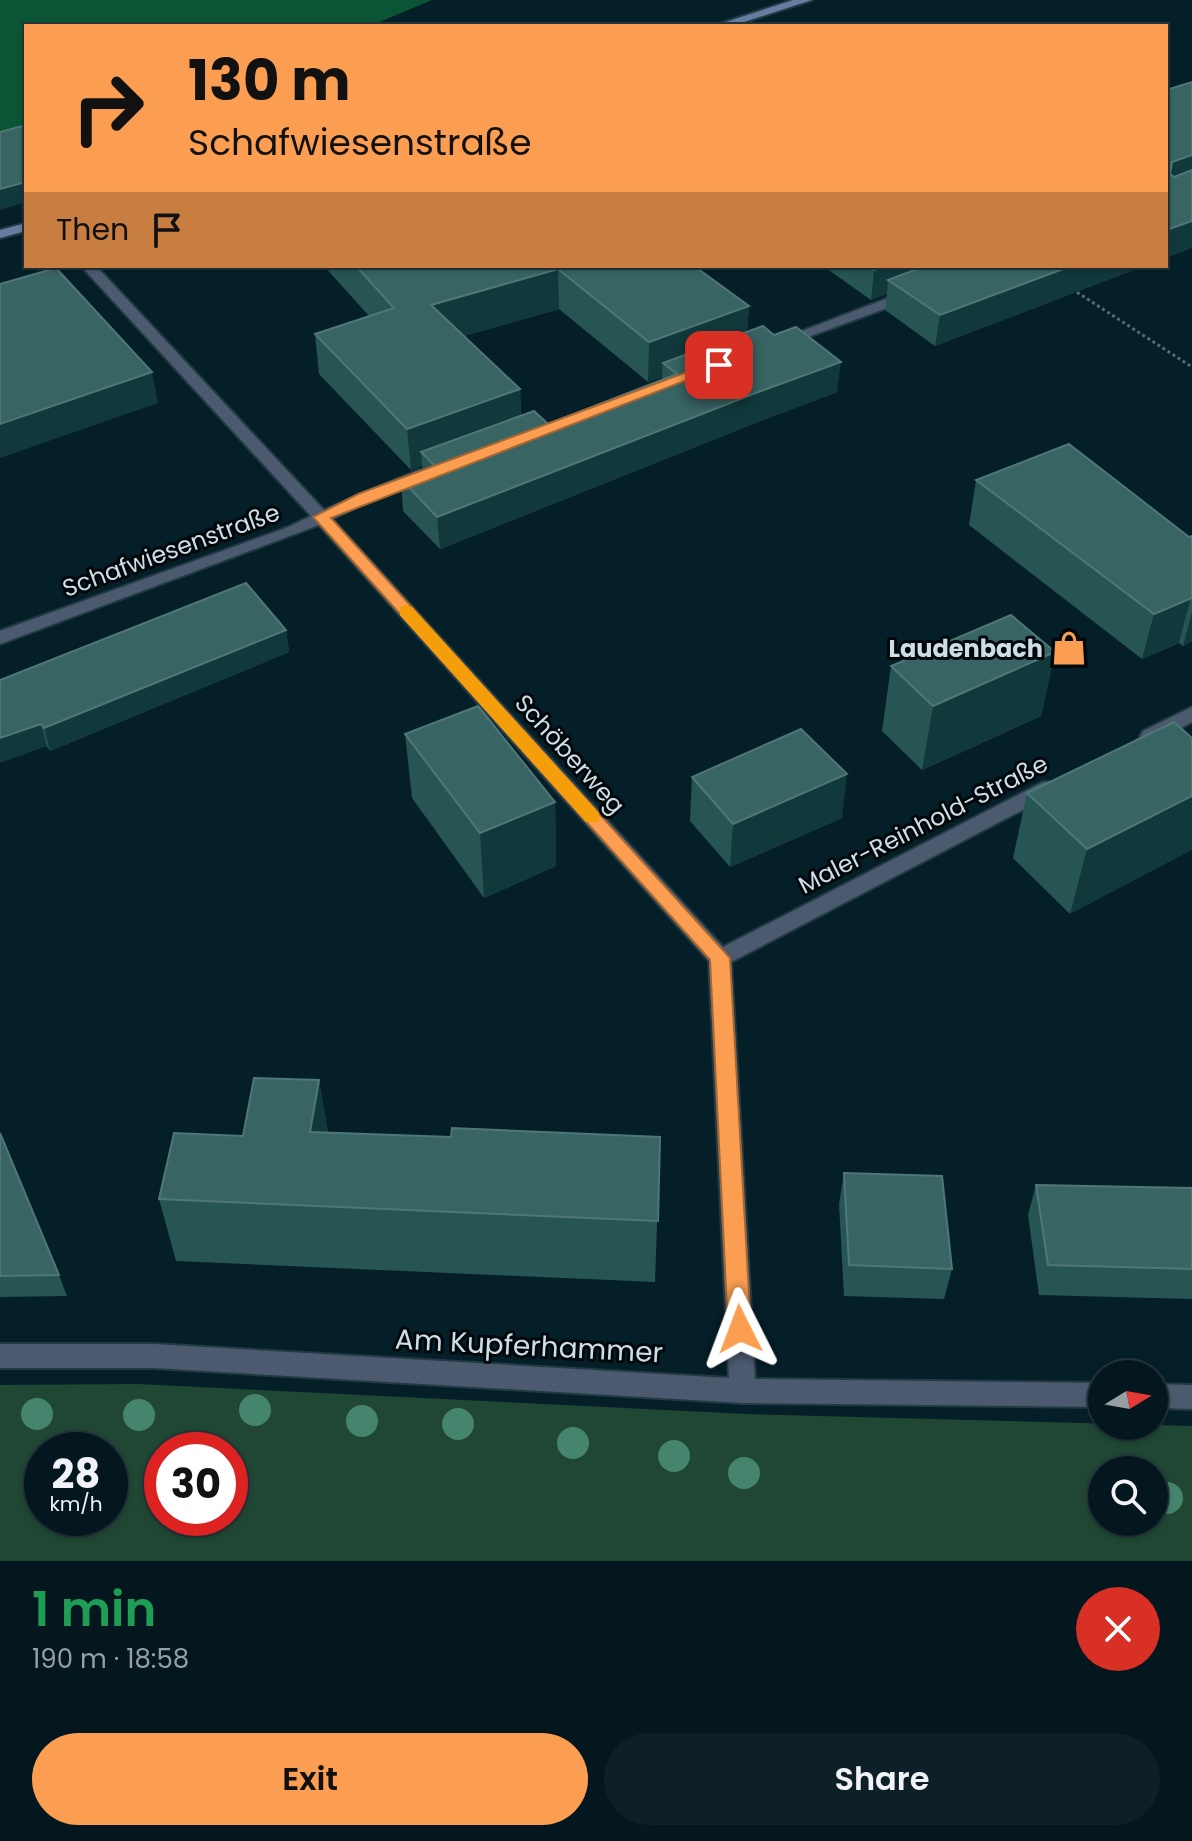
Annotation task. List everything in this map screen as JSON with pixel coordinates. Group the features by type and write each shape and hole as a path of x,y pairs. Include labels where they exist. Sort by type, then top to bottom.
{"main road":[{"path":"726,24 806,0"},
{"path":"0,234 24,228"}],"street":[{"name":"Schöberweg","path":"90,268 321,517 720,958"},
{"path":"763,349 926,288"},
{"name":"Schafwiesenstraße","path":"0,638 292,532 437,470"},
{"path":"1136,743 1192,714"},
{"name":"Maler-Reinhold-Straße","path":"720,958 1067,779"},
{"path":"720,958 743,1391"},
{"name":"Am Kupferhammer","path":"0,1356 154,1356 743,1391 1088,1395"},
{"path":"1168,1396 1192,1397"}],"path":[{"path":"1063,283 1192,367"}],"green space":[{"path":"0,0 432,0 375,24 24,24 24,144 0,151"},
{"path":"137,1384 747,1414 1088,1423 1088,1440 1168,1440 1168,1425 1192,1426 1192,1561 0,1561 0,1385"}],"building":[{"path":"1192,82 1192,155 1172,162 1170,174 1174,177 1192,170 1192,221 1168,229 1168,89"},
{"path":"24,126 24,183 0,189 0,132"},
{"path":"56,268 152,372 0,424 0,284"},
{"path":"358,268 697,268 749,306 649,342 558,269 431,305 520,389 407,429 315,334 394,308"},
{"path":"920,268 1066,268 940,315 888,280"},
{"path":"763,326 774,335 796,327 841,362 437,517 401,479 435,466 421,452 534,411 548,424 677,374 663,363"},
{"path":"1069,444 1189,537 1192,536 1192,598 1154,614 976,480"},
{"path":"246,583 286,630 44,728 41,724 0,738 0,680"},
{"path":"1011,615 1055,652 933,706 891,666"},
{"path":"478,706 555,802 480,833 405,734"},
{"path":"1174,722 1192,738 1192,796 1087,849 1027,793"},
{"path":"801,729 847,774 733,824 692,777"},
{"path":"254,1078 319,1080 310,1132 451,1137 452,1128 660,1137 658,1221 159,1199 174,1133 243,1136"},
{"path":"0,1133 59,1275 0,1276"},
{"path":"844,1173 942,1176 952,1269 849,1265"},
{"path":"1036,1185 1192,1188 1192,1269 1048,1265"}],"slow traffic":[{"path":"406,611 593,817"}],"place":[{"name":"Laudenbach","path":"1069,648"}],"route":[{"path":"719,365 363,497 321,517 720,958 740,1329"}]}
